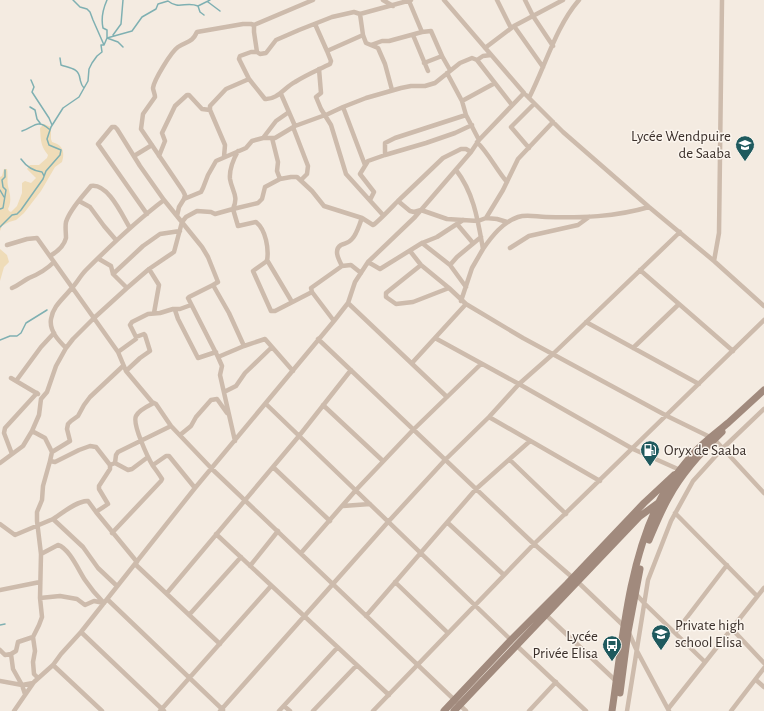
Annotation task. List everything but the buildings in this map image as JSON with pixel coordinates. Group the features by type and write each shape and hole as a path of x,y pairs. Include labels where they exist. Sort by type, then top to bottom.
{"street":[{"path":"177,216 177,212 185,195 141,129 143,114 154,99 153,88 165,63 176,49 193,40 199,31 211,31 243,24 254,25 313,0"},
{"path":"383,0 393,6"},
{"path":"444,0 534,104 649,207 714,261 764,306"},
{"path":"497,0 512,27 544,67"},
{"path":"525,0 533,16 553,46"},
{"path":"485,48 512,27 563,0"},
{"path":"529,98 553,46 573,7 579,0"},
{"path":"714,261 719,233 722,0"},
{"path":"315,24 330,57 331,63 287,87 281,94 268,100 265,99 249,79 240,58 246,54 257,52 260,54 266,53 276,40 332,17 354,12 360,14 410,1 422,32"},
{"path":"360,14 363,35 366,43 378,48 382,55 392,90"},
{"path":"254,25 257,52"},
{"path":"371,45 382,41 389,41 431,31 478,141 506,182"},
{"path":"327,51 363,35"},
{"path":"413,35 428,72"},
{"path":"478,60 483,56 491,55"},
{"path":"424,63 442,56"},
{"path":"184,199 201,192 216,161 246,148 252,141 263,138 272,138 294,127 343,107 392,90 412,86 425,86 435,83 460,63 472,58 478,60 512,105"},
{"path":"319,70 321,93 316,97 324,115 331,125 346,174 383,215"},
{"path":"224,157 225,145 210,110 210,105 226,88 249,79"},
{"path":"462,101 495,83"},
{"path":"14,711 34,682 53,665 195,488 334,321 348,303 355,282 368,262 421,210 471,152 478,141 524,93"},
{"path":"281,94 290,112 308,166 307,174 301,180"},
{"path":"159,156 165,141 162,133 175,106 187,95 189,95 203,109 210,110"},
{"path":"529,148 511,127 534,104"},
{"path":"343,107 365,165"},
{"path":"263,138 276,121 290,112"},
{"path":"385,155 386,143 394,138 466,115"},
{"path":"486,218 518,158 553,122"},
{"path":"370,200 374,192 360,174 368,161 455,133 472,125"},
{"path":"147,214 98,142 110,128 115,127 164,200 197,239 208,257 218,282 189,297 191,304 222,366 220,374 235,441"},
{"path":"272,138 278,162 277,171 280,180"},
{"path":"134,156 152,146"},
{"path":"0,463 23,446 32,431 39,416 41,399 47,392 56,366 66,348 79,332 127,288 149,269 174,252 182,222 197,211 211,212 215,214 258,203 262,199 265,187 280,180 294,177 301,180 324,206 362,218 374,224 443,158 461,149 466,149 471,152"},
{"path":"238,151 231,166 230,174 230,180 236,199 233,209 238,227 255,222 259,224 266,242 267,260 292,302"},
{"path":"456,170 469,191 478,221 483,249"},
{"path":"50,256 58,251 65,240 66,222 79,201 91,186 102,188 107,192 130,228"},
{"path":"66,348 54,333 51,324 54,310 59,302 72,289 85,270 99,259 116,240 164,200"},
{"path":"79,201 90,207 116,240"},
{"path":"398,201 410,211 414,212 421,210 446,219 478,221 486,218 507,222"},
{"path":"461,301 472,268 483,249 499,229 507,222 518,217 526,216 610,216 649,207"},
{"path":"510,248 529,236 578,225 589,217"},
{"path":"342,266 338,259 337,250 355,236 362,218"},
{"path":"368,262 380,269 422,243 437,237 464,219"},
{"path":"457,224 473,243"},
{"path":"113,274 143,246 160,234 180,231"},
{"path":"41,554 58,545 64,548 71,555 77,568 95,594 189,678 221,710 445,460 489,417 519,384 553,354 680,232"},
{"path":"450,265 457,257 481,237"},
{"path":"7,245 37,238 118,352 126,371 156,404 171,426 212,469 466,711"},
{"path":"422,243 450,265 466,287"},
{"path":"410,251 421,265 449,288 461,301 553,354 667,416 712,438 764,493"},
{"path":"99,259 111,266 113,274 127,288"},
{"path":"267,260 253,271 271,311 275,311 312,292"},
{"path":"12,288 20,285 48,268 54,262"},
{"path":"334,321 312,292 312,287 342,266 351,265 361,273"},
{"path":"421,265 386,293 386,297 396,304 406,303 425,298 449,288"},
{"path":"149,269 159,285 154,313"},
{"path":"640,270 733,351"},
{"path":"213,285 229,313 244,346"},
{"path":"348,303 447,396"},
{"path":"136,337 130,324 148,314 160,313 173,309 175,310 191,304"},
{"path":"412,363 466,304"},
{"path":"633,348 679,304"},
{"path":"175,310 198,358 217,354 264,339 293,371"},
{"path":"373,711 534,544 764,320"},
{"path":"586,322 699,384"},
{"path":"16,381 41,347 54,333"},
{"path":"118,352 135,340 136,337 145,335 150,351 126,371"},
{"path":"435,338 633,449 680,470"},
{"path":"318,339 476,490 575,580 626,630 669,710 764,588"},
{"path":"224,392 236,386 245,373 272,347"},
{"path":"301,554 383,461 481,364"},
{"path":"52,452 70,441 67,429 68,424 78,416 90,397 123,366"},
{"path":"167,594 299,436 351,370"},
{"path":"11,378 43,397"},
{"path":"444,711 457,702 516,646 644,503 764,390"},
{"path":"12,454 4,432 5,428 37,393"},
{"path":"612,711 616,681 640,567 662,504 712,438 764,393"},
{"path":"180,434 191,426 201,411 214,399 217,399 230,416"},
{"path":"112,533 162,479 148,457 135,420 135,416 139,412 154,403"},
{"path":"266,404 511,640"},
{"path":"323,404 383,461"},
{"path":"627,711 648,580 675,513 693,481 722,449 764,409"},
{"path":"489,417 600,481"},
{"path":"115,463 118,452 171,426"},
{"path":"32,431 44,438 52,452 43,486 42,500 37,512 41,554 41,620 33,637 34,672 35,676 38,678"},
{"path":"366,616 476,490 530,441"},
{"path":"50,461 55,462 90,446 96,447 110,465 110,469 99,486 108,504 96,512"},
{"path":"153,465 166,456 169,456 195,488"},
{"path":"115,463 128,470 148,457"},
{"path":"510,460 566,514"},
{"path":"110,465 115,463"},
{"path":"273,467 330,521"},
{"path":"617,711 635,567 642,545 680,470"},
{"path":"0,524 15,535 38,526 53,519 72,507 88,501 136,563 220,644"},
{"path":"343,506 370,504"},
{"path":"454,711 457,702 511,640 639,517 662,504"},
{"path":"675,513 758,596"},
{"path":"53,519 83,547 98,568 117,586"},
{"path":"448,523 504,575"},
{"path":"250,566 278,531"},
{"path":"216,534 356,666 389,695"},
{"path":"189,615 241,557"},
{"path":"675,633 727,565"},
{"path":"0,590 40,582"},
{"path":"395,582 448,633"},
{"path":"80,632 162,710 271,586"},
{"path":"635,593 705,662"},
{"path":"40,598 60,596 77,599 85,605 94,601 105,602"},
{"path":"545,614 616,681"},
{"path":"732,629 764,663"},
{"path":"0,650 6,655 11,654 16,651 18,642 33,637"},
{"path":"516,646 586,711"},
{"path":"280,711 337,648"},
{"path":"11,654 13,669 25,694"},
{"path":"53,665 102,711"},
{"path":"313,711 356,666"},
{"path":"731,711 764,668"},
{"path":"756,680 764,687"},
{"path":"0,681 22,685 34,682"},
{"path":"529,711 556,682"},
{"path":"284,706 290,711"}],"sand":[{"path":"44,124 51,127 52,142 59,145 62,149 62,162 55,167 41,191 24,213 16,220 2,226 0,231 0,177 2,176 4,169 7,169 10,198 8,209 11,212 17,206 22,193 22,183 25,181 31,183 36,178 27,169 30,165 39,165 47,158 48,155 41,142 40,128"},
{"path":"0,249 7,255 9,262 4,267 0,281"}],"waterway":[{"path":"73,0 80,7 87,9 90,12 104,45"},
{"path":"107,0 104,7 102,21 103,28 107,30 107,38 118,42 123,47"},
{"path":"113,35 121,24 123,0"},
{"path":"0,227 12,215 17,214 21,210 43,179 46,171 60,155 61,150 49,145 47,139 51,127 63,108 79,97 88,81 89,69 97,56 102,52 101,45 104,45 107,38 132,31 142,17 156,9 158,4 168,1 176,5 190,4 198,6 210,0"},
{"path":"208,2 220,11"},
{"path":"198,6 200,12 204,15"},
{"path":"60,58 61,65 74,69 78,73 81,84 84,88"},
{"path":"31,80 34,87 32,92 52,125"},
{"path":"30,107 35,110 37,119 40,123"},
{"path":"22,131 38,124 41,124 49,129"},
{"path":"21,159 30,168 42,172 44,176"},
{"path":"0,209 3,208 6,190 3,187 2,180 5,177 5,170"},
{"path":"0,190 4,197"},
{"path":"0,340 10,336 17,336 21,333 26,323 47,310"},
{"path":"0,625 5,624"}],"place":[{"name":"Lycée Wendpuire de Saaba","path":"745,162"},
{"name":"Oryx de Saaba","path":"650,467"},
{"name":"Private high school Elisa","path":"661,651"},
{"name":"Lycée Privée Elisa","path":"612,662"}]}
